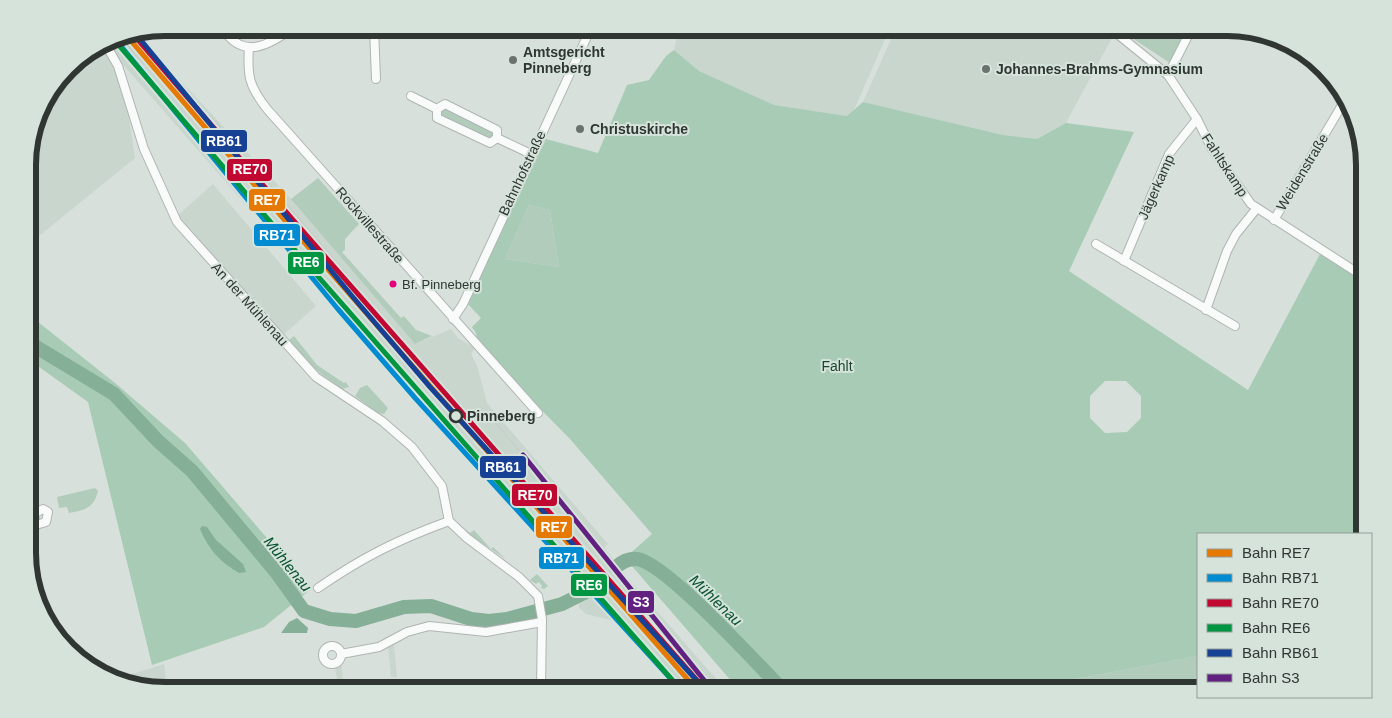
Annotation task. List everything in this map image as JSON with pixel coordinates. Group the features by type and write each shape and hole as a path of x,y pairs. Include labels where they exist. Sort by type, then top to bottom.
{"street":[{"name":"Fahltskamp","path":"1120,36 1168,75 1197,119 1212,149 1241,191 1257,208 1356,273"},
{"path":"1168,75 1188,36"},
{"path":"230,37 234,41 249,47 269,44 280,37"},
{"path":"374,37 376,79"},
{"name":"Bahnhofstraße","path":"453,319 463,304 587,37"},
{"name":"Rockvillestraße","path":"249,47 248,69 255,93 538,413"},
{"name":"An der Mühlenau","path":"109,50 118,66 144,149 176,222 316,377 382,422 412,447 442,486 449,521"},
{"path":"410,96 437,109"},
{"path":"437,109 444,104 497,130 498,138"},
{"name":"Weidenstraße","path":"1274,220 1341,107"},
{"path":"437,109 437,118 490,143 498,138"},
{"name":"Jägerkamp","path":"1124,261 1169,154 1197,119"},
{"path":"498,138 531,154"},
{"path":"1206,310 1227,251 1236,234 1257,208"},
{"path":"1096,244 1235,326"},
{"path":"318,588 361,559 404,537 449,521 467,538 519,577 538,596 542,620 541,682"},
{"path":"341,654 379,646 407,632 429,626 486,632 542,620"}],"shaded area":[{"path":"886,36 854,110 847,116 773,105 699,71 674,50 677,37"},
{"name":"Johannes-Brahms-Gymnasium","path":"892,36 1113,36 1066,123 1037,139 1003,135 863,102"},
{"path":"1129,36 1184,36 1170,63"},
{"path":"141,39 291,199 415,344 451,329 458,338 475,348 471,354 477,365 487,403 608,544 604,547 626,576 719,681 672,682 615,621 586,614 579,608 578,584 112,52 124,85 135,158 37,238 37,148 50,108 68,80 80,68 108,50 124,43"},
{"path":"446,107 494,132 494,136 487,139 441,117 440,110"},
{"path":"318,178 359,224 345,239 345,250 342,252 401,318 404,316 416,330 432,336 415,344 291,199"},
{"path":"213,184 316,306 282,336 178,220 177,216"},
{"path":"529,205 550,210 559,267 505,259"},
{"path":"294,336 317,365 344,383 346,382 349,387 342,389 304,361 287,342"},
{"path":"367,385 388,408 384,414 378,413 355,396 360,388"},
{"path":"95,488 98,491 96,497 88,507 69,513 67,507 59,508 57,497"},
{"path":"202,526 207,527 216,540 243,564 246,572 239,573 216,555 203,536 200,529"},
{"path":"465,529 470,533 474,530 491,549 467,533"},
{"path":"493,547 506,559 491,549"},
{"path":"537,574 548,586 544,589 541,588 542,586 539,582 536,584 530,580"},
{"path":"297,618 308,628 307,633 281,633 289,622"},
{"path":"394,645 397,677 391,677 388,647"},
{"path":"1197,656 1197,681 1064,681"},
{"path":"341,662 343,682 337,682 335,667"},
{"path":"164,664 166,682 140,679 127,676"}],"green space":[{"name":"Fahlt","path":"674,50 699,71 774,105 847,116 863,102 1003,135 1037,139 1066,123 1134,132 1069,271 1248,390 1320,254 1356,276 1356,533 1197,533 1197,656 1064,681 927,681 921,679 920,681 732,681 625,558 652,534 570,439 478,346 476,333 472,327 481,318 466,302 546,139 598,153 627,85 649,80 666,56","holes":["529,205 550,210 559,267 505,259","1105,381 1126,381 1141,396 1141,418 1127,432 1105,433 1090,418 1090,396"]},
{"path":"37,321 115,383 185,443 311,589 264,627 152,665 88,402 36,365"}],"waterway":[{"name":"Mühlenau","path":"37,347 114,394 158,441 192,471 276,572 304,611 330,619 356,621 404,607 431,606 471,619 489,621 507,619 562,604 590,590"},
{"name":"Mühlenau","path":"616,567 625,561 637,559 668,577 734,639 775,681"}],"tram line":[{"path":"487,413 523,455"}],"railway":[{"path":"127,42 181,100"},
{"path":"210,118 346,276 384,327"}],"rail line":[{"name":"RB61","path":"140,39 352,296 430,387 698,682"},
{"name":"RE70","path":"138,40 293,220 698,682"},
{"name":"RE7","path":"131,41 288,224 690,682"},
{"name":"RE6","path":"119,45 279,232 674,682"},
{"name":"RB71","path":"120,45 337,308 416,399 673,682"},
{"name":"S3","path":"523,455 705,681"}],"place":[{"name":"Amtsgericht Pinneberg","path":"513,60"},
{"name":"Johannes-Brahms-Gymnasium","path":"986,69"},
{"name":"Christuskirche","path":"580,129"},
{"name":"Bf. Pinneberg","path":"393,284"},
{"name":"Pinneberg","path":"456,416"}]}
